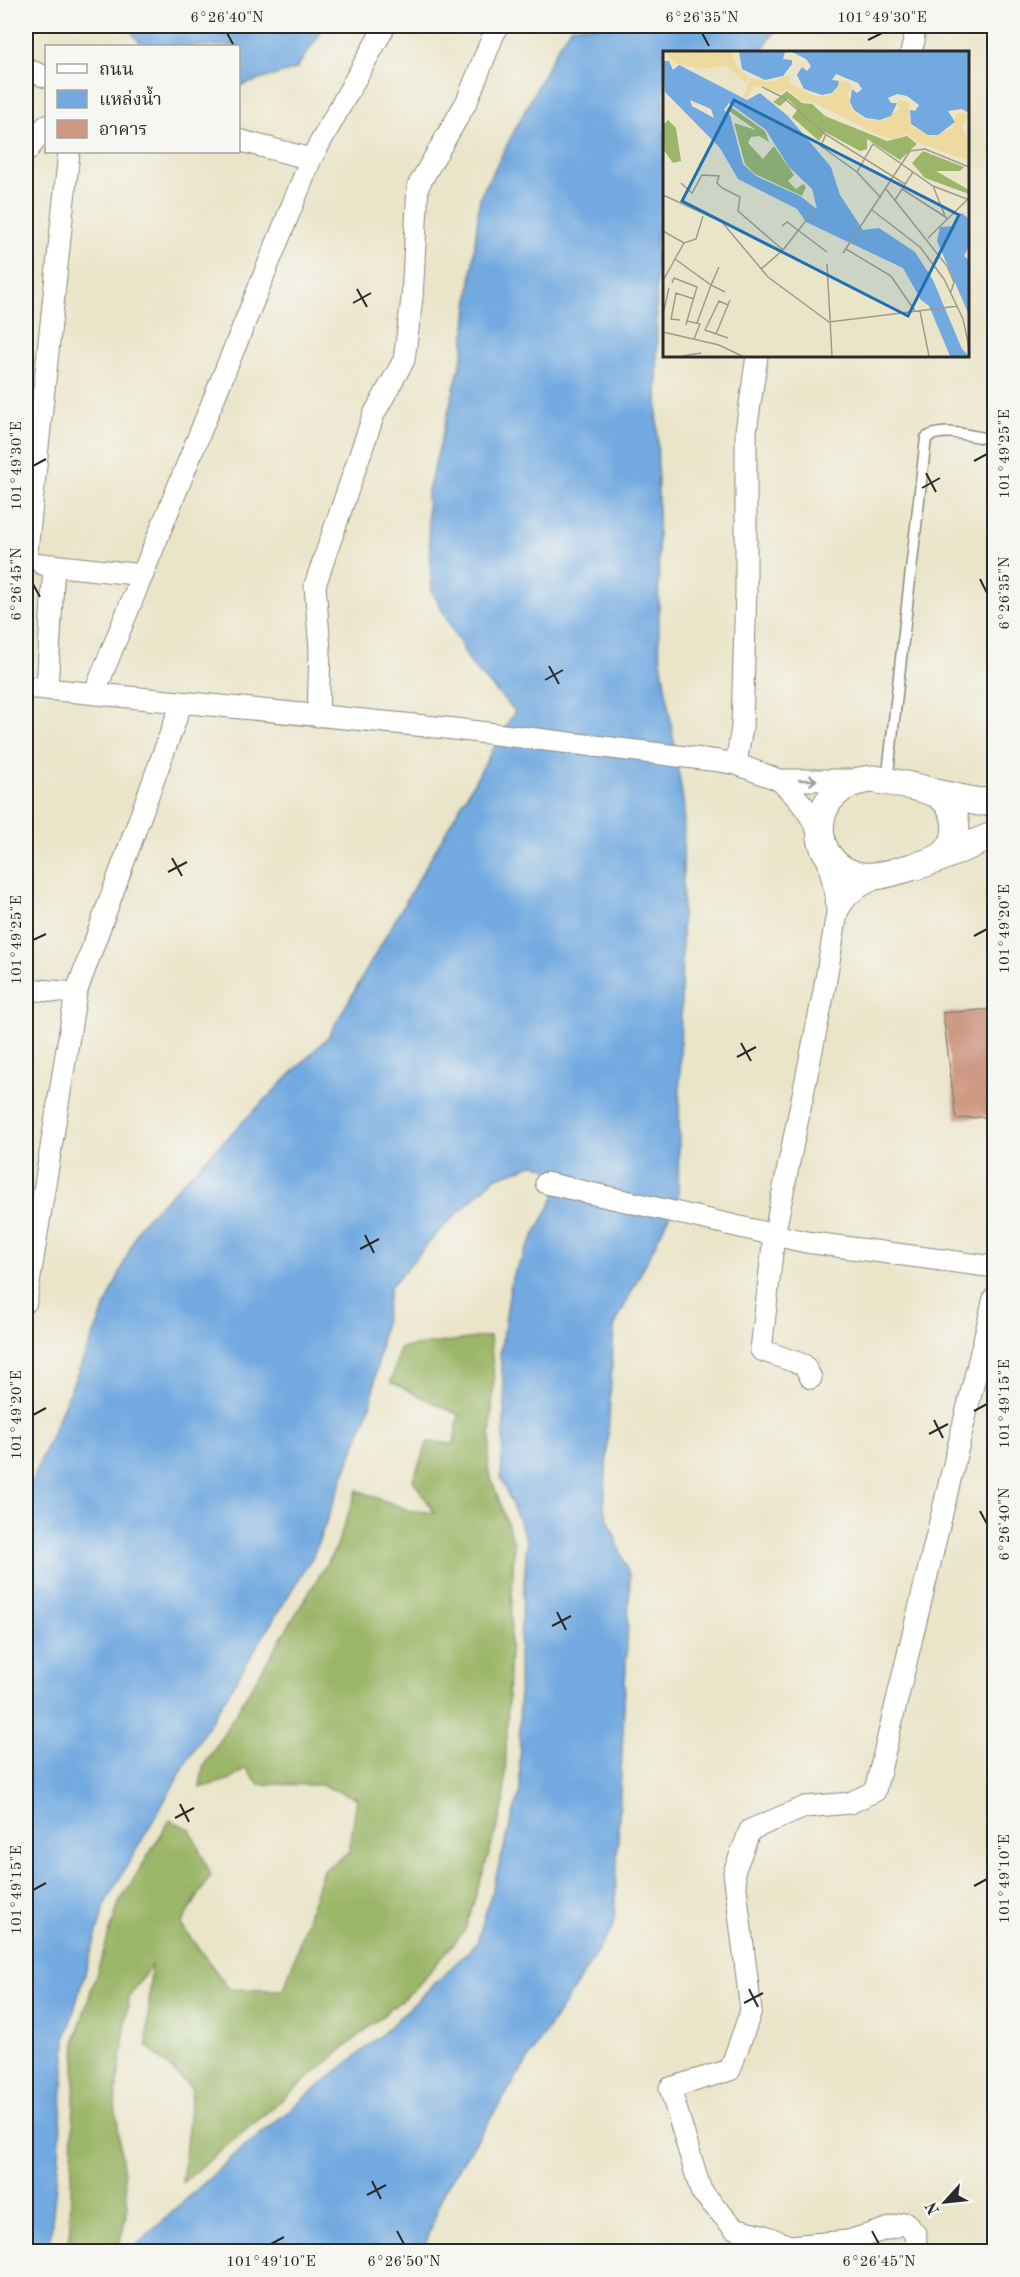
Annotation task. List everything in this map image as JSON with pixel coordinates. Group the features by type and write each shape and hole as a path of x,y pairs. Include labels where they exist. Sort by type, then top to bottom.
{"street":[{"path":"94,694 311,159 385,26"},
{"path":"318,716 320,650 315,585 374,414 404,360 412,299 418,186 467,100 497,26"},
{"path":"911,51 914,41 912,26"},
{"path":"26,69 45,76"},
{"path":"26,152 45,127"},
{"path":"240,141 311,159"},
{"path":"69,153 26,562 143,575"},
{"path":"728,763 742,727 746,588 746,431 758,357"},
{"path":"47,689 54,566"},
{"path":"26,687 446,728 728,763 779,780 874,779 979,802 994,801"},
{"path":"26,1302 76,993 182,702"},
{"path":"779,780 796,795 810,813 823,845 835,887 837,913 824,990 774,1236 760,1350 804,1365 812,1378"},
{"path":"859,780 845,785 824,807 820,822 823,845 836,864 849,873 880,876"},
{"path":"934,861 944,855 956,835 953,811 945,800 935,793"},
{"path":"837,913 848,896 861,885 880,876 934,861 994,835"},
{"path":"26,989 76,993"},
{"path":"546,1183 774,1236 994,1267"},
{"path":"915,2252 916,2235 906,2223 848,2241 789,2246 765,2235 735,2228 701,2191 670,2088 730,2070 752,2011 734,1872 750,1830 805,1807 850,1803 875,1791 994,1298"}],"lane":[{"path":"887,782 926,438 947,432 994,440"}],"green space":[{"path":"490,1336 494,1377 488,1469 514,1543 504,1805 465,1930 416,1988 182,2183 192,2089 147,2046 151,1965 129,1997 115,2103 128,2206 118,2251 69,2251 76,2038 119,1903 170,1820 190,1829 211,1875 181,1925 229,1989 284,1990 323,1870 349,1853 357,1798 321,1785 258,1784 246,1768 231,1779 200,1788 203,1767 336,1548 357,1490 408,1510 435,1513 413,1480 428,1442 454,1444 459,1415 391,1382 400,1348"}],"water":[{"path":"128,26 325,26 296,69 240,86 240,45 141,45"},
{"path":"572,26 781,26 762,51 663,51 663,220 656,233 659,647 684,807 678,1198 614,1327 604,1508 630,1577 614,1926 444,2191 423,2251 135,2251 137,2245 231,2158 379,2037 477,1943 520,1791 519,1656 527,1541 501,1478 505,1397 500,1355 512,1277 554,1198 560,1174 535,1164 495,1178 442,1228 390,1287 371,1404 313,1556 207,1727 106,1902 66,2037 59,2156 49,2251 26,2252 26,1495 140,1225 328,1037 515,711 471,664 432,591 427,495 463,354 480,197 558,47"}],"building":[{"path":"994,1009 994,1116 956,1119 943,1013"}]}
